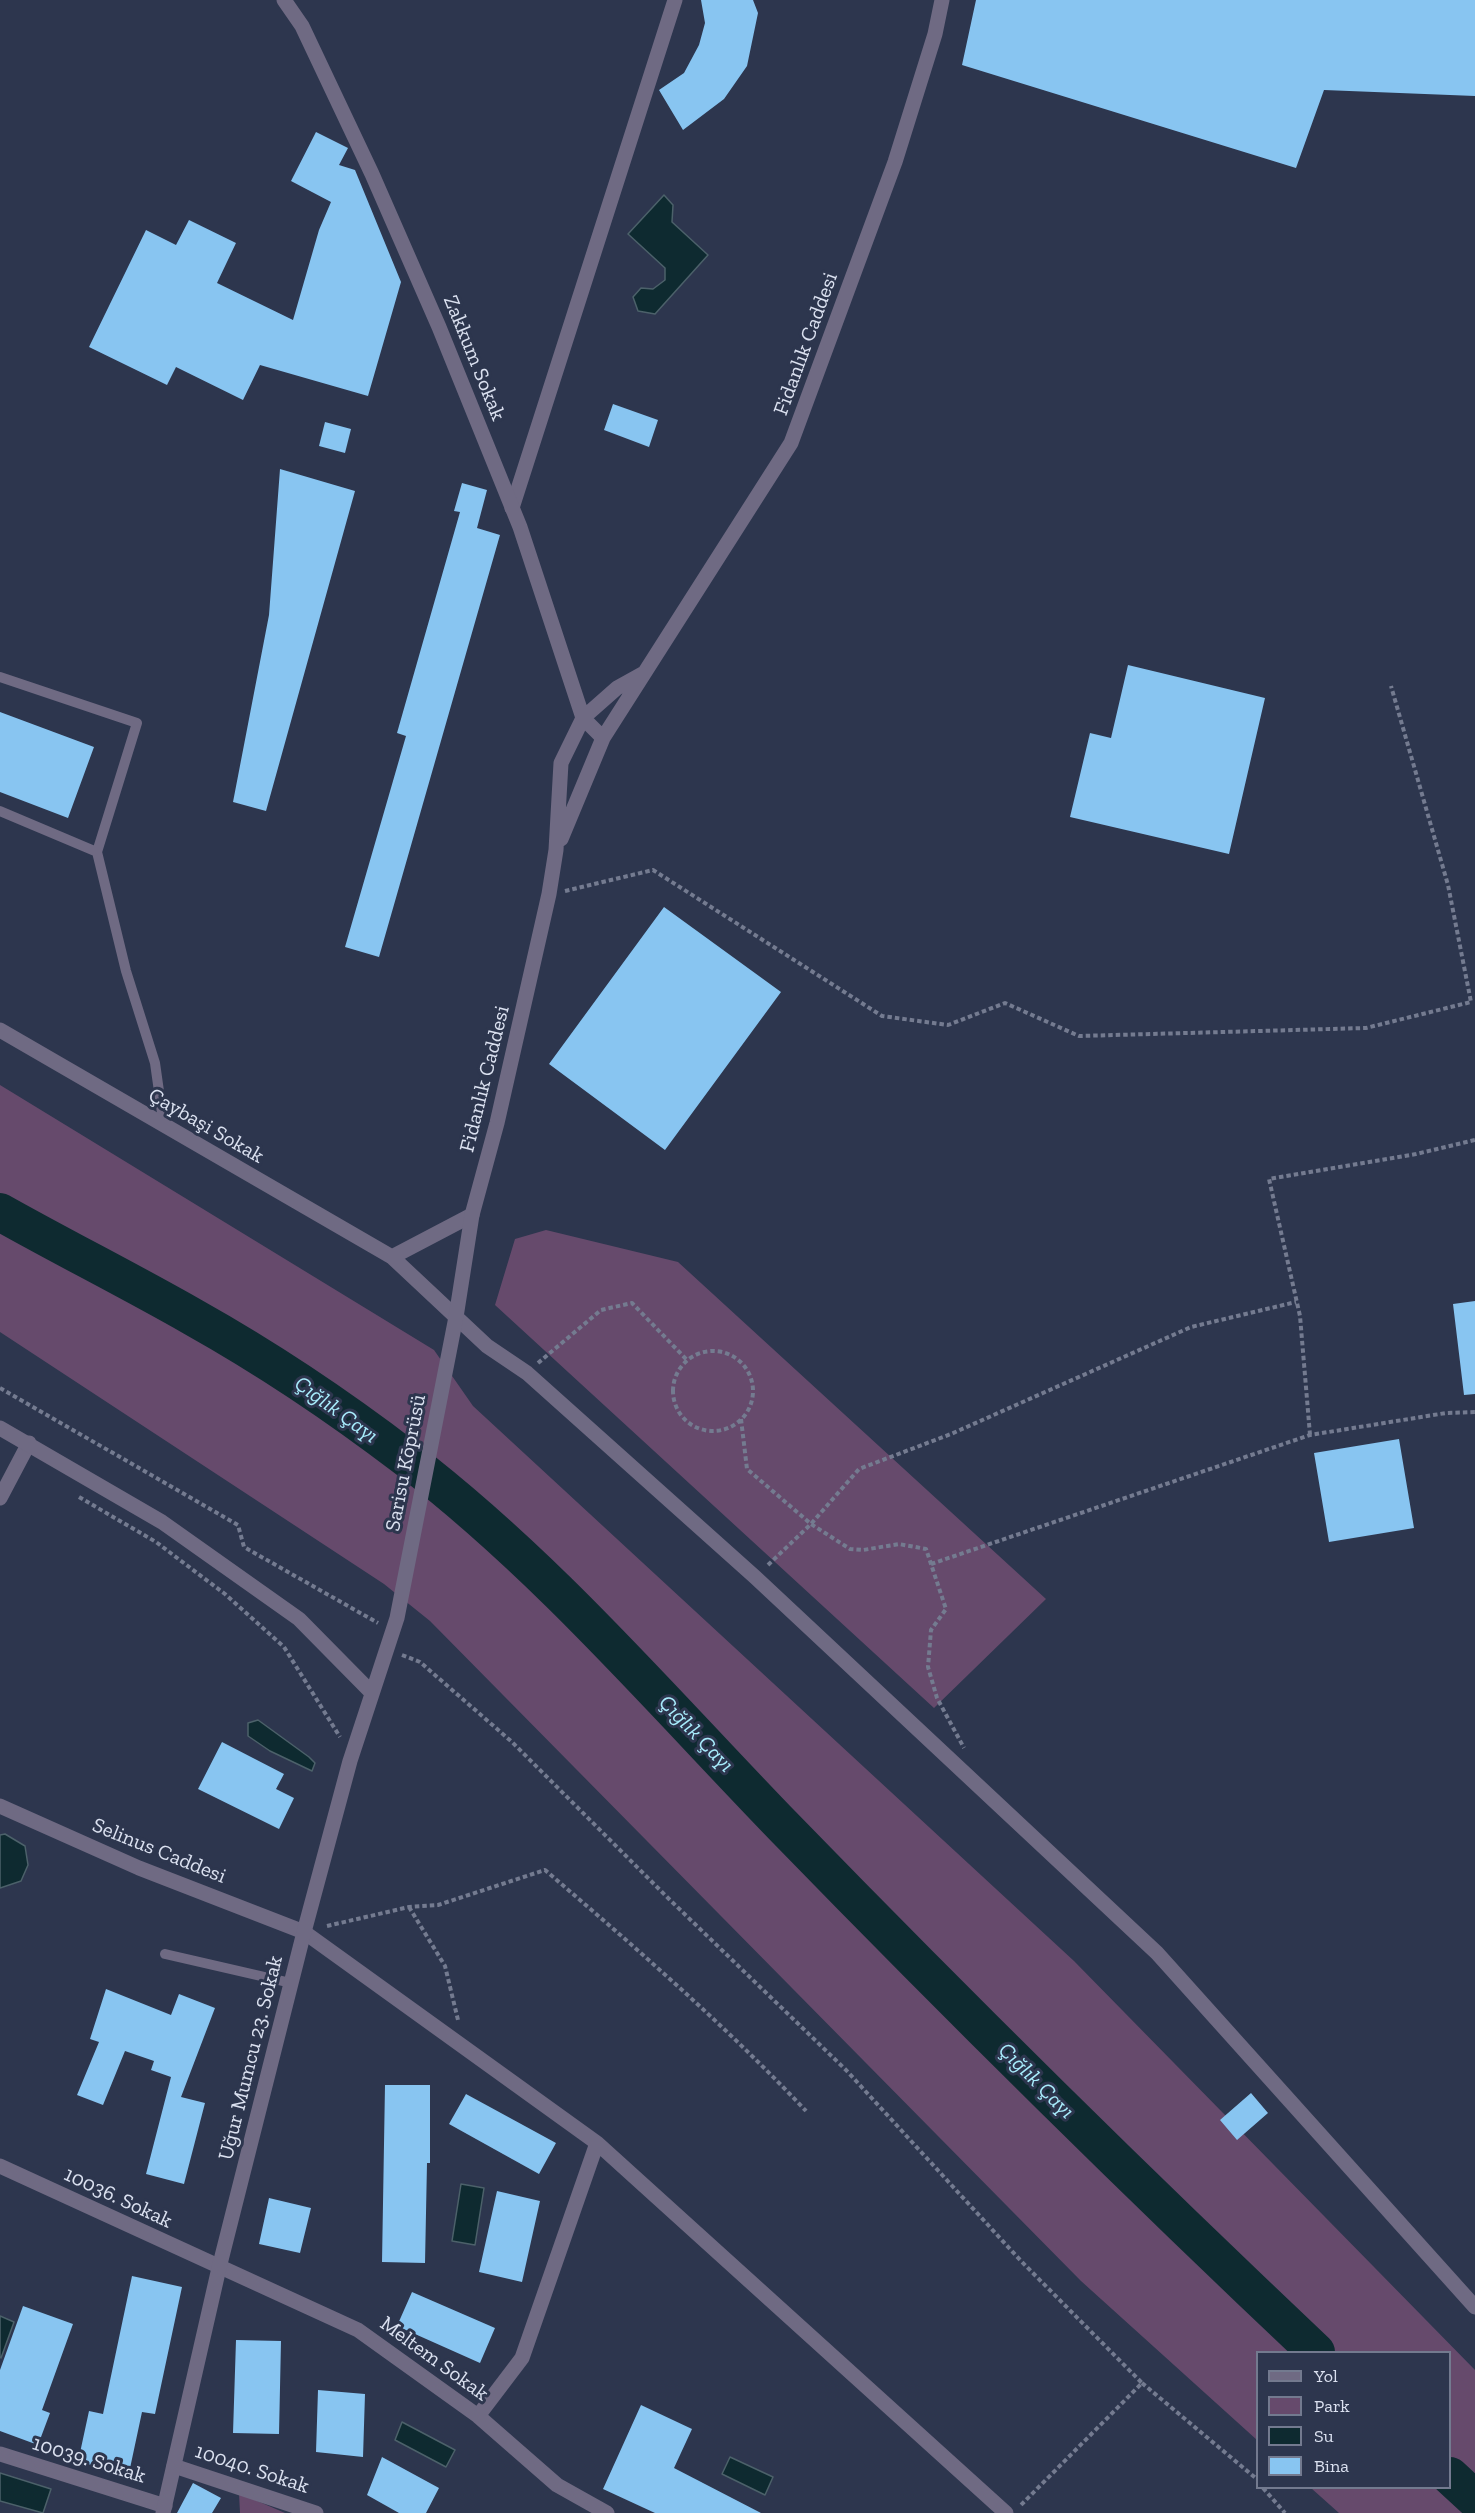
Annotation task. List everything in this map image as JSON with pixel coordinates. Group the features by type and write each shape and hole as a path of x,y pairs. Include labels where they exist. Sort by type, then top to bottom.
{"street":[{"name":"Zakkum Sokak","path":"284,0 302,26 372,174 440,327 512,508 583,718 603,738"},
{"path":"512,508 675,0"},
{"name":"Fidanlık Caddesi","path":"556,850 603,738 791,443 895,162 935,34 942,0"},
{"name":"Fidanlık Caddesi","path":"456,1317 472,1215 497,1123 549,894 556,850 561,763 583,718 616,688 644,673"},
{"name":"Çaybaşi Sokak","path":"0,1030 392,1257 488,1346 527,1373 755,1577 1156,1953 1475,2307"},
{"path":"392,1257 472,1215"},
{"name":"Sarisu Kōprüsü","path":"395,1624 456,1317"},
{"path":"0,1428 162,1522 299,1619 371,1692"},
{"path":"0,1498 29,1443"},
{"name":"Uğur Mumcu 23. Sokak","path":"164,2509 219,2268 304,1932 350,1761 395,1624"},
{"name":"Selinus Caddesi","path":"0,1806 139,1868 304,1932 597,2143 1006,2513"},
{"path":"478,2416 522,2358 597,2143"},
{"name":"10036. Sokak","path":"0,2166 219,2268"},
{"name":"Meltem Sokak","path":"219,2268 357,2330 478,2416 557,2485 607,2513"},
{"name":"10039. Sokak","path":"0,2454 164,2509"},
{"name":"10040. Sokak","path":"174,2466 316,2513"}],"lane":[{"path":"0,677 137,723 97,852 126,971 155,1063 164,1127"},
{"path":"0,811 97,852"},
{"path":"165,1954 291,1983"}],"path":[{"path":"549,894 653,870 882,1016 948,1025 1005,1003 1080,1036 1354,1028 1377,1025 1471,1002 1448,885 1391,686"},
{"path":"1310,1435 1300,1316 1269,1179 1416,1154 1475,1140"},
{"path":"755,1577 811,1524 859,1469 951,1434 1191,1327 1296,1302"},
{"path":"527,1373 601,1310 632,1303 687,1360"},
{"path":"712,1351 726,1353 738,1359 747,1369 753,1382 753,1395 749,1408 741,1419 731,1427 706,1430 694,1425 684,1417 677,1407 674,1388 679,1370 687,1360 699,1353 712,1351"},
{"path":"0,1388 238,1525 244,1547 369,1619 395,1624"},
{"path":"931,1564 1310,1435 1446,1413 1475,1412"},
{"path":"741,1419 747,1469 811,1524 850,1549 863,1550 899,1544 926,1549 946,1609 931,1630 928,1667 937,1698 964,1749"},
{"path":"78,1496 156,1542 225,1594 284,1647 336,1728 350,1761"},
{"path":"387,1648 420,1662 512,1743 846,2070 1021,2261 1142,2383 1256,2479"},
{"path":"304,1932 409,1907 438,1905 545,1870 643,1954 753,2054 806,2111"},
{"path":"409,1907 445,1966 464,2046"},
{"path":"1013,2513 1142,2383"},
{"path":"1265,2489 1285,2513"}],"green space":[{"path":"0,1085 434,1350 473,1406 1074,1961 1475,2370 1475,2513 1339,2513 1312,2489 1451,2489 1451,2351 1256,2351 1256,2439 1081,2281 430,1621 384,1584 0,1332"},
{"path":"546,1230 678,1262 1046,1599 934,1708 495,1305 515,1239"},
{"path":"239,2493 285,2513 240,2513"}],"water":[{"path":"664,195 673,205 672,222 708,255 655,314 638,311 633,297 641,288 653,289 665,280 665,268 628,234"},
{"path":"258,1720 309,1757 315,1763 312,1771 270,1751 248,1736 248,1723"},
{"path":"5,1834 25,1846 28,1865 21,1881 0,1888 0,1835"},
{"path":"461,2184 484,2188 475,2245 452,2241"},
{"path":"0,2316 14,2322 1,2358 0,2357"},
{"path":"402,2422 455,2450 446,2467 395,2440"},
{"path":"730,2457 773,2477 765,2495 722,2474"},
{"path":"0,2473 51,2489 43,2513 0,2501"}],"building":[{"path":"701,0 753,0 758,13 747,66 724,99 683,130 659,90 684,73 699,45 705,23"},
{"path":"976,0 1475,0 1475,96 1324,90 1296,168 962,65"},
{"path":"316,132 348,148 339,165 355,170 401,282 368,396 260,365 243,400 176,367 167,385 89,347 146,230 176,245 189,220 236,243 217,283 293,320 319,230 331,202 291,181"},
{"path":"613,404 658,420 649,447 604,430"},
{"path":"325,422 351,429 345,453 319,446"},
{"path":"280,469 355,491 266,811 233,802 269,615"},
{"path":"462,483 487,490 477,528 500,535 379,957 345,947 406,736 397,733 460,512 454,511"},
{"path":"1128,665 1265,698 1229,854 1070,817 1090,733 1111,738"},
{"path":"0,712 94,747 68,818 0,792"},
{"path":"664,907 781,992 665,1150 549,1064"},
{"path":"1475,1301 1475,1394 1464,1395 1453,1304"},
{"path":"1399,1439 1414,1528 1329,1542 1314,1453"},
{"path":"222,1742 284,1774 276,1789 294,1798 279,1829 198,1789"},
{"path":"106,1989 171,2015 179,1994 215,2008 181,2097 205,2103 184,2184 146,2174 171,2077 151,2070 154,2061 125,2051 103,2105 77,2095 99,2042 90,2039"},
{"path":"385,2085 430,2085 430,2163 427,2163 425,2263 382,2262"},
{"path":"1251,2093 1268,2113 1237,2140 1220,2120"},
{"path":"466,2094 556,2143 539,2174 449,2124"},
{"path":"497,2191 540,2201 522,2282 479,2272"},
{"path":"269,2198 311,2208 300,2253 259,2244"},
{"path":"132,2276 182,2287 155,2414 142,2412 129,2473 78,2462 89,2411 103,2414"},
{"path":"412,2292 495,2328 480,2363 397,2326"},
{"path":"23,2306 73,2324 42,2410 50,2413 38,2445 0,2431 0,2370"},
{"path":"236,2340 281,2341 279,2434 233,2433"},
{"path":"318,2390 365,2394 363,2457 316,2452"},
{"path":"641,2405 692,2429 674,2468 761,2513 655,2513 603,2489"},
{"path":"382,2457 439,2488 426,2513 399,2513 367,2495"},
{"path":"193,2483 221,2498 212,2513 177,2513"}],"waterway":[{"name":"Çığlık Çayı","path":"0,1212 221,1333 275,1366 406,1458 458,1500 507,1543 602,1635 784,1827 915,1960 1114,2158 1315,2351"},
{"name":"Çığlık Çayı","path":"1451,2477 1475,2499"}]}
